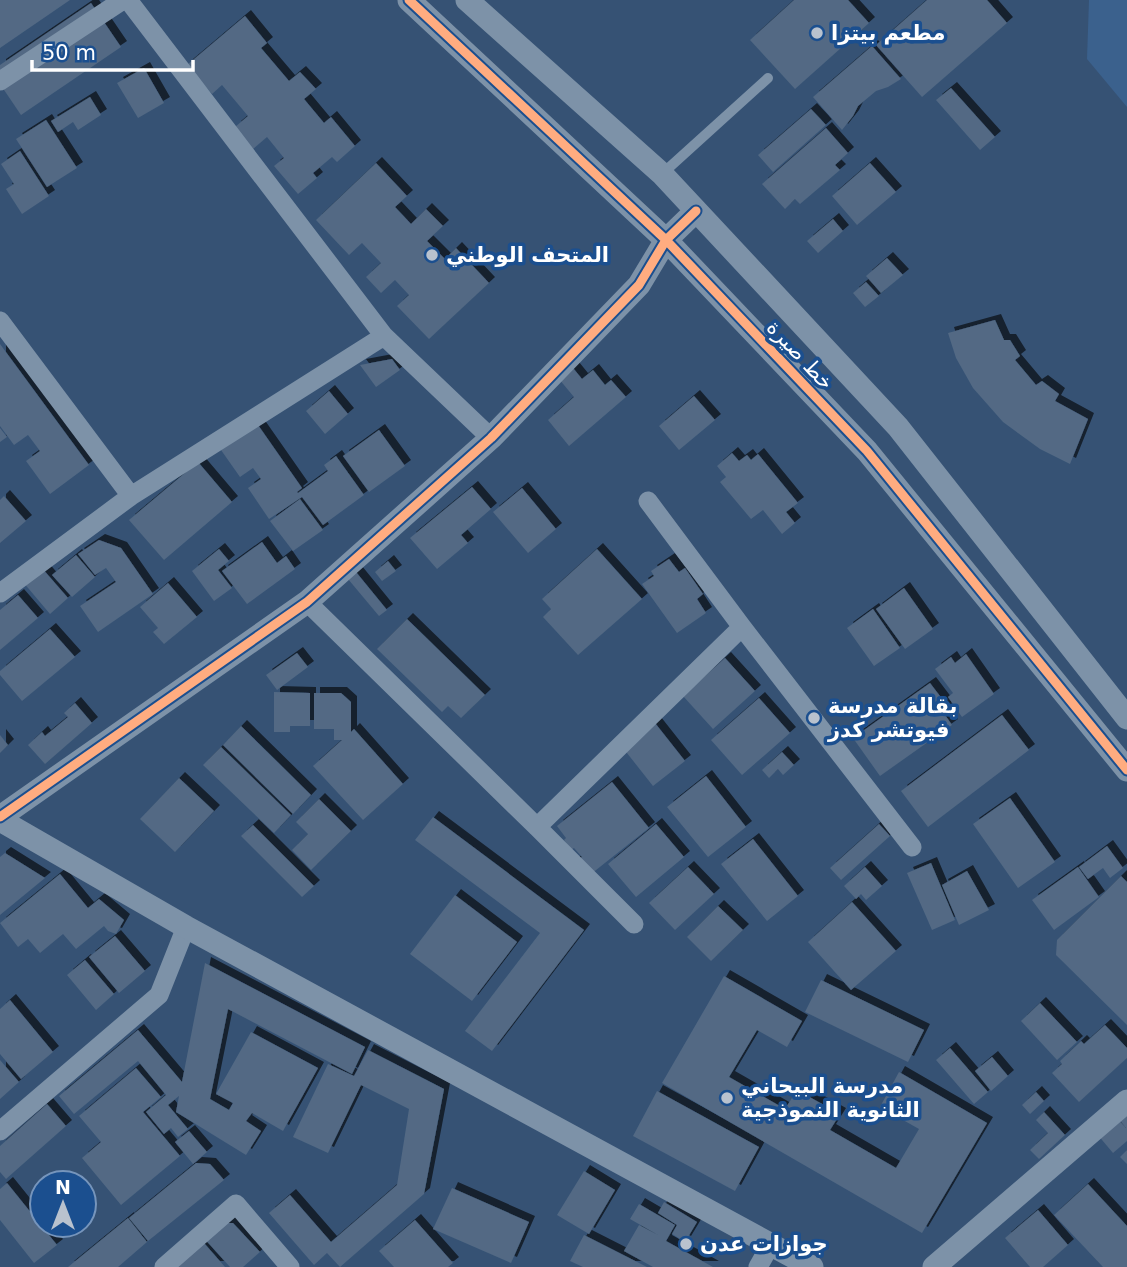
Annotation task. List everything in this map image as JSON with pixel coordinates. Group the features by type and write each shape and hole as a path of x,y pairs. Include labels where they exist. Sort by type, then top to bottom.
{"street":[{"path":"0,81 126,0 384,336 491,438"},
{"name":"خط صيرة","path":"409,0 666,240 867,451 1127,770"},
{"name":"خط صيرة","path":"467,0 662,174 898,426 1127,718"},
{"path":"696,212 666,240 639,285 491,438 307,602 0,818 186,927 812,1267"},
{"path":"0,321 131,496"},
{"path":"0,593 131,496 384,336"},
{"path":"648,501 912,847"},
{"path":"307,602 634,925"},
{"path":"537,827 742,627"},
{"path":"0,1132 159,995 186,927"},
{"path":"934,1267 1127,1101"},
{"path":"164,1267 236,1205 290,1267"},
{"path":"758,1267 771,1244"}],"lane":[{"path":"662,174 768,78"}],"water":[{"path":"1089,0 1127,0 1127,107 1087,59"}],"building":[{"path":"0,0 70,0 0,48"},
{"path":"794,0 848,0 869,23 795,89 750,40"},
{"path":"927,0 987,0 1007,23 922,97 876,45"},
{"path":"91,3 121,47 21,115 0,84 0,65"},
{"path":"245,16 267,43 261,48 289,81 300,72 316,89 304,99 324,123 331,117 355,146 337,162 332,157 313,173 317,178 298,194 274,166 284,158 267,137 253,149 235,127 248,116 222,85 212,94 187,65"},
{"path":"872,46 901,79 876,91 858,106 842,130 813,97"},
{"path":"144,68 164,103 138,118 117,83"},
{"path":"951,88 995,137 980,150 936,100"},
{"path":"90,97 101,115 78,130 73,122 58,132 51,121"},
{"path":"811,109 826,125 773,172 758,155"},
{"path":"46,120 77,168 47,187 16,139"},
{"path":"826,128 848,153 835,165 840,170 800,204 795,199 785,209 762,184"},
{"path":"20,151 49,196 22,214 6,189 14,184 1,164"},
{"path":"376,163 407,196 395,207 411,224 426,209 443,226 427,241 445,259 456,248 489,283 429,339 397,306 409,295 395,280 381,293 366,277 381,263 362,243 349,255 316,220"},
{"path":"870,163 896,192 857,225 832,196"},
{"path":"833,219 843,231 818,253 807,241"},
{"path":"887,258 903,275 881,293 866,276"},
{"path":"866,282 879,296 865,307 853,293"},
{"path":"995,320 1004,340 1010,340 1020,356 1015,360 1036,385 1042,381 1059,394 1055,401 1088,419 1070,464 1040,449 1003,422 973,388 956,358 948,333"},
{"path":"0,344 89,465 50,494 26,461 40,451 28,435 14,445 0,426"},
{"path":"392,359 400,370 376,387 360,365"},
{"path":"573,368 582,379 593,370 605,385 611,380 626,397 569,446 548,420 574,397 559,379"},
{"path":"329,391 348,414 325,434 306,411"},
{"path":"694,396 715,420 679,450 659,426"},
{"path":"258,425 302,488 298,493 328,471 324,465 336,456 364,495 323,525 302,497 269,519 248,488 261,479 253,468 240,477 221,450"},
{"path":"0,428 7,437 0,442"},
{"path":"379,430 405,466 369,492 343,456"},
{"path":"732,453 739,461 747,455 751,460 758,454 798,503 786,512 795,523 782,534 763,510 751,519 720,482 726,477 717,466"},
{"path":"198,462 232,502 164,560 129,520"},
{"path":"472,487 491,509 461,535 468,543 437,569 410,538"},
{"path":"522,488 556,529 528,553 493,512"},
{"path":"4,496 26,521 0,543 0,500"},
{"path":"300,499 323,530 293,551 270,521"},
{"path":"99,540 121,548 153,594 98,632 80,606 116,582 106,568 95,575 78,554"},
{"path":"262,542 277,563 286,556 295,569 247,604 222,571"},
{"path":"219,549 229,561 218,570 232,588 214,601 192,571"},
{"path":"597,549 642,599 578,655 543,617 551,609 542,599"},
{"path":"76,555 95,577 72,597 52,575"},
{"path":"669,559 679,572 685,568 703,594 697,599 706,613 677,633 642,584 654,576 651,571"},
{"path":"388,561 396,571 382,581 375,572"},
{"path":"41,567 68,598 50,614 23,582"},
{"path":"356,572 387,610 379,616 348,579"},
{"path":"168,583 197,617 164,644 153,632 158,628 140,607"},
{"path":"904,588 933,629 905,649 876,609"},
{"path":"18,595 38,618 0,650 0,610"},
{"path":"873,609 900,648 874,666 847,628"},
{"path":"407,619 485,695 461,718 448,706 442,712 377,649"},
{"path":"50,629 75,657 22,701 0,675 0,671"},
{"path":"297,653 308,667 277,690 266,675"},
{"path":"966,654 994,694 962,717 948,697 953,693 935,669 951,657 955,663"},
{"path":"725,658 755,691 713,729 683,696"},
{"path":"930,683 949,708 943,712 952,725 880,776 853,738"},
{"path":"274,692 310,693 310,726 290,726 290,732 274,732"},
{"path":"314,693 341,693 351,702 351,732 354,729 403,784 363,820 313,766 342,740 334,740 334,729 314,729"},
{"path":"759,698 790,733 742,775 711,740"},
{"path":"75,703 92,723 45,764 28,745 42,732 45,736 68,717 64,713"},
{"path":"1002,715 1029,750 928,827 901,791"},
{"path":"655,723 685,761 653,786 623,748"},
{"path":"241,726 311,795 293,814 223,745"},
{"path":"0,735 8,745 0,753"},
{"path":"221,747 291,815 274,833 203,765"},
{"path":"782,752 794,765 783,775 778,769 769,778 762,770"},
{"path":"706,776 746,827 708,857 667,807"},
{"path":"179,778 214,811 175,852 140,819"},
{"path":"612,782 649,828 586,878 573,863 582,857 574,848 571,850 557,826"},
{"path":"1010,798 1055,862 1018,888 973,824"},
{"path":"319,799 351,831 311,870 292,850 308,834 296,822"},
{"path":"433,817 584,930 492,1051 465,1031 540,933 415,840"},
{"path":"656,824 684,857 636,897 608,864"},
{"path":"879,824 890,836 841,880 830,868"},
{"path":"253,825 314,886 302,897 241,836"},
{"path":"753,839 798,896 767,921 721,864"},
{"path":"1107,846 1123,868 1110,878 1103,868 1088,879 1079,867"},
{"path":"5,853 45,878 0,915 0,857"},
{"path":"931,863 955,920 932,930 907,873"},
{"path":"688,867 714,894 675,930 649,903"},
{"path":"865,867 882,886 866,900 861,894 856,899 844,886"},
{"path":"1078,867 1099,897 1054,930 1032,900"},
{"path":"967,871 989,910 959,925 942,885"},
{"path":"60,874 88,908 99,899 124,920 116,934 104,926 76,949 63,934 40,953 28,939 18,947 0,923"},
{"path":"1121,876 1127,882 1127,1025 1056,955 1057,940"},
{"path":"455,895 517,942 472,1001 410,954"},
{"path":"852,902 896,951 851,990 808,942"},
{"path":"718,906 743,930 711,961 687,937"},
{"path":"115,936 145,971 119,993 89,957"},
{"path":"85,960 114,994 96,1010 67,975"},
{"path":"205,963 365,1047 352,1074 228,1009 210,1099 229,1110 233,1103 216,1094 251,1032 318,1068 283,1131 252,1113 246,1121 261,1131 246,1155 176,1112 179,1096 168,1105 188,1129 178,1137 171,1128 164,1134 146,1112 166,1095 138,1061 74,1114 59,1096 138,1030 182,1082"},
{"name":"مدرسة البيحاني الثانوية النموذجية","path":"724,976 802,1021 787,1047 757,1030 729,1077 785,1109 797,1090 840,1114 830,1130 896,1168 919,1129 880,1107 899,1072 987,1123 922,1233 662,1083"},
{"path":"821,980 924,1030 908,1062 805,1012"},
{"path":"10,1000 53,1052 21,1079 0,1054 0,1009"},
{"path":"1040,1003 1077,1042 1057,1060 1021,1021"},
{"path":"1105,1025 1127,1048 1127,1058 1079,1102 1052,1073 1062,1064 1060,1061 1081,1041 1084,1044"},
{"path":"950,1048 988,1092 974,1104 936,1060"},
{"path":"368,1050 444,1089 424,1194 340,1267 327,1253 314,1265 269,1213 290,1195 331,1242 397,1185 409,1109 361,1085 328,1153 293,1137 328,1064 354,1076"},
{"path":"992,1057 1008,1076 991,1091 975,1071"},
{"path":"0,1060 19,1082 0,1099"},
{"path":"136,1068 161,1097 143,1112 180,1156 121,1205 98,1177 98,1169 91,1169 82,1158 101,1142 79,1116"},
{"path":"657,1091 759,1147 735,1191 633,1136"},
{"path":"1036,1092 1044,1101 1030,1114 1022,1105"},
{"path":"1127,1103 1127,1141 1113,1153 1097,1134 1116,1117 1126,1128 1114,1113"},
{"path":"47,1104 66,1126 6,1179 0,1172 0,1146"},
{"path":"1044,1112 1065,1135 1039,1159 1030,1150 1048,1133 1036,1120"},
{"path":"189,1131 207,1152 193,1164 175,1142"},
{"path":"1127,1150 1127,1164 1120,1157"},
{"path":"196,1163 210,1164 224,1180 148,1241 129,1218"},
{"path":"584,1171 615,1190 589,1234 557,1215"},
{"path":"7,1183 28,1209 28,1239 52,1239 57,1245 34,1263 0,1220 0,1189"},
{"path":"1088,1184 1127,1226 1127,1267 1103,1267 1054,1215"},
{"path":"452,1188 529,1222 511,1263 433,1229"},
{"path":"664,1202 697,1222 685,1242 672,1234 677,1225 658,1213"},
{"path":"639,1204 675,1225 666,1241 713,1267 653,1267 624,1251 639,1225 658,1235 630,1219"},
{"path":"1038,1210 1068,1245 1043,1267 1030,1267 1005,1238"},
{"path":"128,1218 147,1242 118,1267 68,1267"},
{"path":"415,1220 453,1263 448,1267 394,1267 379,1251"},
{"path":"217,1223 233,1223 260,1252 243,1267 230,1267 202,1236"},
{"path":"584,1235 647,1267 583,1267 570,1261"},
{"path":"204,1243 225,1267 173,1267"}],"cycle path":[{"path":"409,0 666,240 867,451 1127,770"},
{"path":"0,817 307,602 491,438 639,285 666,240 696,211"}],"place":[{"name":"مطعم بيتزا","path":"817,33"},
{"name":"المتحف الوطني","path":"432,255"},
{"name":"بقالة مدرسة فيوتشر كدز","path":"814,718"},
{"name":"مدرسة البيحاني الثانوية النموذجية","path":"727,1098"},
{"name":"جوازات عدن","path":"686,1244"}]}
